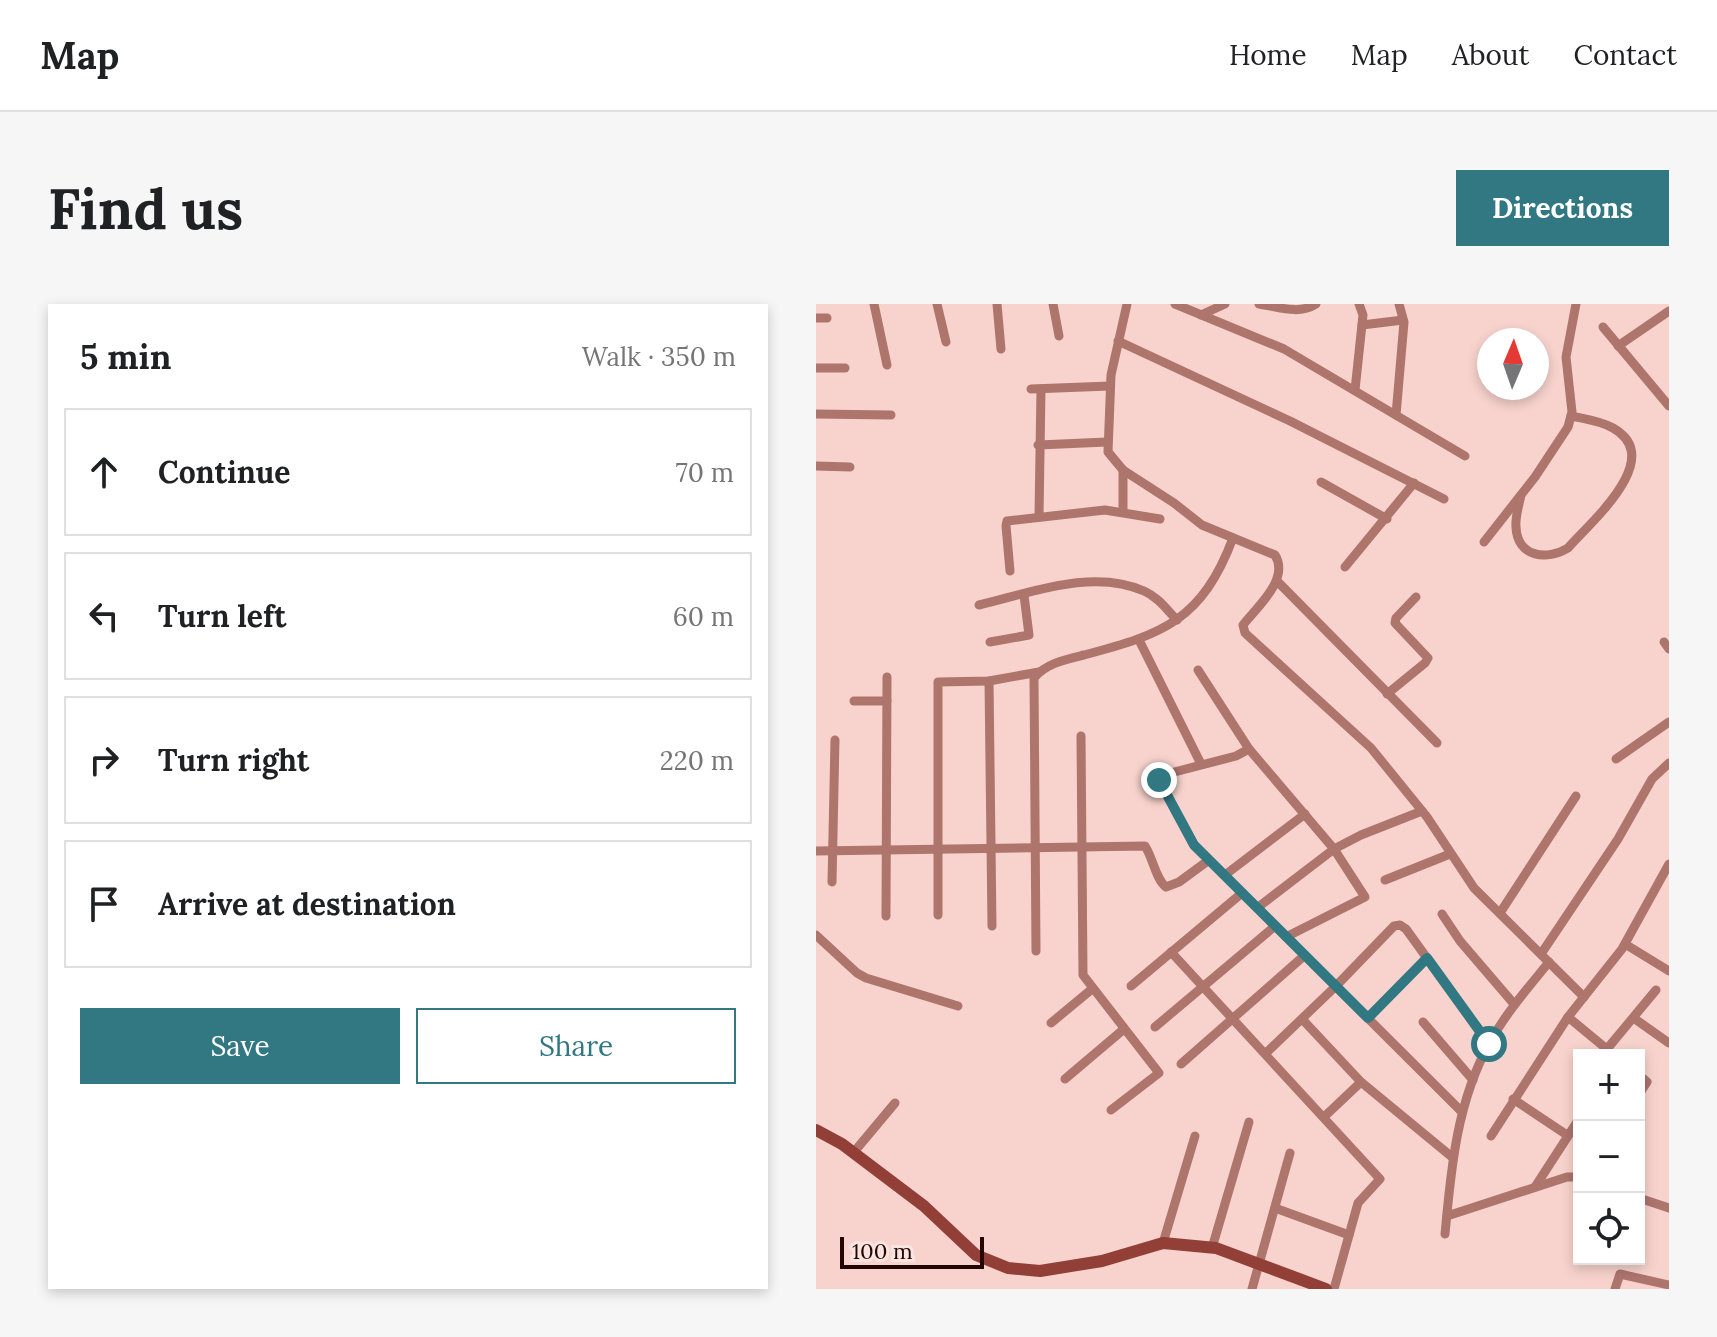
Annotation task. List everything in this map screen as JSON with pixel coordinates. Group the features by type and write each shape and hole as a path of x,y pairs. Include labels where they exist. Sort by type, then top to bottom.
{"street":[{"path":"874,304 887,365"},
{"path":"937,304 946,342"},
{"path":"997,304 1001,349"},
{"path":"1053,304 1059,336"},
{"path":"1127,304 1110,386 1108,452 1123,470 1202,525 1275,555 1280,572 1277,581 1243,625 1245,633 1371,748 1422,811 1474,888 1584,997"},
{"path":"1175,304 1284,349 1465,456"},
{"path":"1201,315 1225,304"},
{"path":"1259,304 1296,310 1305,310 1316,304"},
{"path":"1355,390 1363,315 1359,304"},
{"path":"1396,415 1402,365 1403,320 1399,304"},
{"path":"1484,542 1568,427 1571,389 1566,357 1576,304"},
{"path":"1618,346 1669,311"},
{"path":"1362,325 1403,320"},
{"path":"1603,327 1669,406"},
{"path":"1118,341 1290,421 1444,499"},
{"path":"816,368 845,368"},
{"path":"1039,517 1036,389 1110,386"},
{"path":"816,414 891,415"},
{"path":"1521,495 1516,528 1522,546 1544,557 1559,554 1568,548 1623,485 1632,465 1633,449 1626,438 1606,425 1571,416"},
{"path":"1038,445 1107,442"},
{"path":"816,466 850,467"},
{"path":"1123,470 1123,511"},
{"path":"1321,482 1387,519"},
{"path":"1345,567 1414,483"},
{"path":"1010,571 1007,521 1105,510 1160,519"},
{"path":"1036,951 1034,678 1056,662 1139,640 1177,620 1196,603 1216,577 1233,538"},
{"path":"1277,581 1437,743"},
{"path":"979,605 1080,582 1125,585 1145,591 1177,620"},
{"path":"990,642 1029,635 1024,595"},
{"path":"1387,694 1428,658 1395,623 1416,597"},
{"path":"1139,640 1201,764"},
{"path":"1198,670 1249,749 1334,849 1365,897 1286,937"},
{"path":"938,915 938,682 989,681 1039,672"},
{"path":"886,916 887,677"},
{"path":"989,681 992,926"},
{"path":"854,701 887,701"},
{"path":"1616,759 1669,722"},
{"path":"1081,736 1083,975 1159,1073 1111,1110"},
{"path":"832,882 835,740"},
{"path":"1249,749 1236,756 1162,774 1159,780 1189,837 1462,1112"},
{"path":"1541,954 1618,839 1652,779 1669,763"},
{"path":"1500,913 1576,796"},
{"path":"1257,908 1334,849 1422,811"},
{"path":"1225,875 1305,814"},
{"path":"816,851 1145,846 1153,859 1160,883 1166,887 1179,882 1209,860"},
{"path":"1385,880 1450,854"},
{"path":"1491,1136 1568,1017 1625,944 1669,864"},
{"path":"1131,986 1242,893"},
{"path":"1442,914 1460,941 1514,1004"},
{"path":"1266,1053 1394,926 1400,925 1406,929 1489,1044"},
{"path":"1155,1027 1275,926"},
{"path":"816,935 866,978 958,1006"},
{"path":"1625,944 1669,971"},
{"path":"1171,952 1380,1179 1358,1203 1334,1289"},
{"path":"1181,1064 1305,955"},
{"path":"1368,1018 1427,958"},
{"path":"1445,1234 1452,1157 1473,1080 1489,1044 1514,1004 1549,962"},
{"path":"1051,1023 1092,989"},
{"path":"1613,1049 1656,990"},
{"path":"1568,1017 1607,1049"},
{"path":"1302,1019 1361,1082 1452,1157"},
{"path":"1635,1019 1669,1043"},
{"path":"1423,1022 1473,1080"},
{"path":"1065,1079 1124,1029"},
{"path":"1324,1117 1361,1082"},
{"path":"1513,1099 1567,1135"},
{"path":"854,1152 895,1103"},
{"path":"1535,1187 1578,1121"},
{"path":"1212,1248 1249,1122"},
{"path":"819,1136 854,1152 924,1206 976,1255 1008,1268 1040,1271 1102,1261 1163,1243 1212,1248 1326,1289"},
{"path":"1163,1243 1195,1136"},
{"path":"1252,1289 1290,1153"},
{"path":"1447,1216 1573,1177"},
{"path":"1645,1200 1669,1208"},
{"path":"1275,1208 1349,1235"},
{"path":"1615,1289 1620,1274 1669,1285"}],"route":[{"path":"1159,780 1194,845 1368,1018 1427,958 1489,1044"}]}
